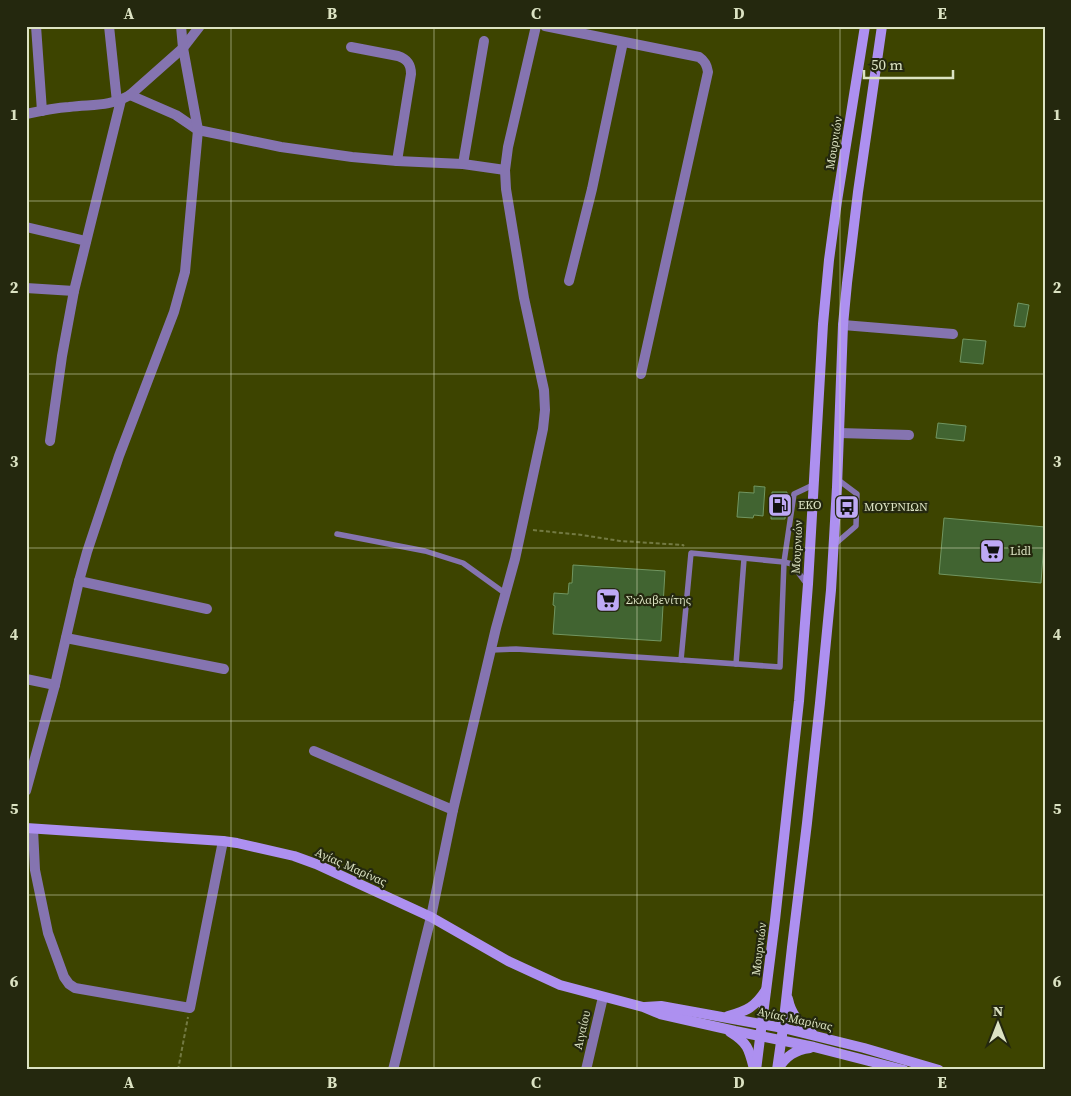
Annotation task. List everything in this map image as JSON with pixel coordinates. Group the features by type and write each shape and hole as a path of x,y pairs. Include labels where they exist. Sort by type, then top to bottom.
{"main road":[{"name":"Μουρνιών","path":"755,1070 767,989 799,701 808,584 823,324 829,260 865,26"},
{"path":"777,1070 820,703 834,545 846,283 882,26"},
{"name":"Αγίας Μαρίνας","path":"30,828 223,841 294,856 316,864 431,917 508,961 560,985 643,1007 660,1014 814,1047 904,1070"},
{"path":"724,1017 752,1007 760,1000 767,989"},
{"path":"787,993 790,1008 795,1018 815,1035"},
{"name":"Αγίας Μαρίνας","path":"643,1007 661,1006 783,1028 864,1048 939,1070"},
{"path":"723,1028 744,1042 748,1048 755,1070"},
{"path":"777,1070 791,1054 800,1049 814,1047"}],"street":[{"path":"36,26 42,111"},
{"path":"50,441 74,291 119,101 109,26"},
{"path":"26,791 55,685 87,552 119,456 174,312 185,272 198,130 183,48 181,26"},
{"path":"26,114 119,101 130,95 183,48 200,26"},
{"path":"393,1070 431,917 453,810 491,650 522,529 543,429 545,410 544,390 524,298 506,189 508,147 536,26"},
{"path":"545,26 699,57 707,66 708,72 641,374"},
{"path":"463,164 484,41"},
{"path":"569,281 592,189 623,42"},
{"path":"351,48 398,56 405,59 411,69 397,161"},
{"path":"130,95 176,114 198,130 281,147 352,158 463,164 506,170"},
{"path":"26,227 86,241"},
{"path":"26,288 74,291"},
{"path":"843,325 953,334"},
{"path":"840,432 909,435"},
{"path":"79,580 207,609"},
{"path":"66,638 224,669"},
{"path":"26,679 55,685"},
{"path":"314,751 453,810"},
{"path":"30,828 35,870 48,934 64,977 69,984 74,988 190,1008 223,841"},
{"name":"Αιγαίου","path":"586,1070 603,997"}],"lane":[{"path":"834,545 856,526 857,494 837,479"},
{"path":"491,650 516,649 780,667 784,562 794,494 813,485"},
{"path":"337,534 425,551 463,563 506,594"},
{"path":"681,660 691,554 792,564 808,584"},
{"path":"736,664 744,559"}],"path":[{"path":"522,529 620,541 683,545 691,554"},
{"path":"178,1070 190,1008"}],"building":[{"path":"1018,303 1029,305 1025,327 1014,326"},
{"path":"963,339 986,341 983,364 960,362"},
{"path":"938,423 966,426 964,441 936,438"},
{"path":"754,486 765,487 763,516 754,515 753,518 737,517 739,492 754,493"},
{"path":"772,492 787,492 785,519 771,519"},
{"name":"Lidl","path":"944,518 1045,527 1041,583 939,574"},
{"name":"Σκλαβενίτης","path":"573,565 665,571 661,641 553,634 554,593 568,594 569,583 572,583"}],"place":[{"name":"EKO","path":"780,505"},
{"name":"ΜΟΥΡΝΙΩΝ","path":"847,507"},
{"name":"Lidl","path":"992,551"},
{"name":"Σκλαβενίτης","path":"608,600"}]}
